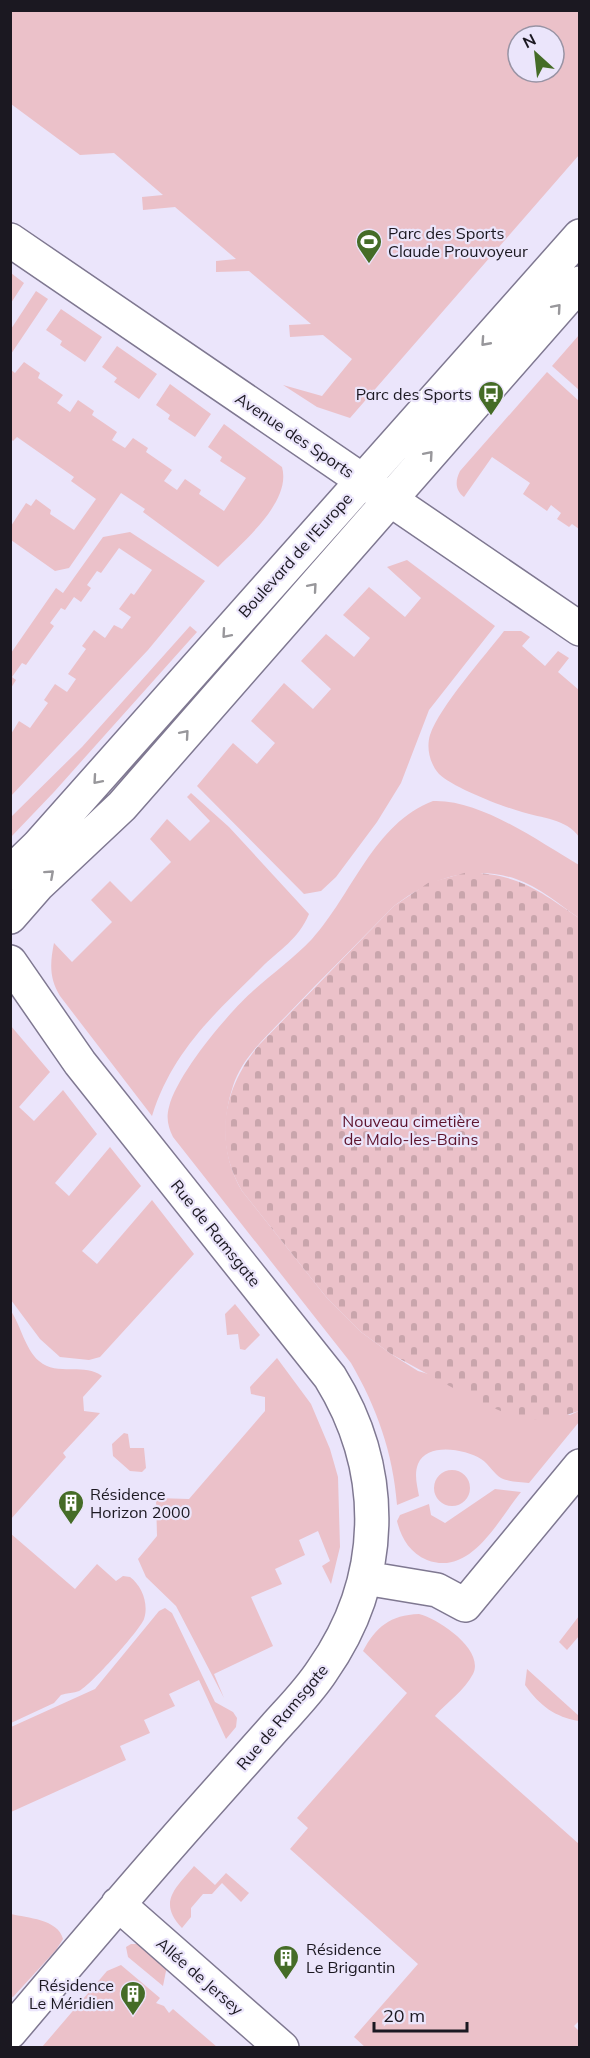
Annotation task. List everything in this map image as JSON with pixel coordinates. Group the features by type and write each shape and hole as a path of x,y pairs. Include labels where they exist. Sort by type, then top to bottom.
{"street":[{"name":"Boulevard de l'Europe","path":"10,873 38,846 579,236"},
{"name":"Avenue des Sports","path":"10,240 579,629"},
{"name":"Boulevard de l'Europe","path":"10,917 38,885 122,806 579,283"},
{"name":"Rue de Ramsgate","path":"10,963 80,1063 312,1353 342,1397 358,1432 370,1491 371,1538 365,1578 351,1621 315,1681 118,1904 10,2032"},
{"name":"Rue de Ramsgate","path":"10,1000 80,1063"},
{"path":"365,1578 442,1591 465,1605 579,1466"},
{"name":"Allée de Jersey","path":"118,1904 282,2048"}],"green space":[{"name":"Parc des Sports Claude Prouvoyeur","path":"11,10 579,11 579,155 350,418 317,407 283,385 322,396 352,359 323,335 290,337 289,325 311,324 249,271 216,272 216,261 236,259 175,207 143,210 142,197 163,195 114,153 80,155 11,104"},
{"path":"11,273 24,283 11,303"},
{"path":"36,291 48,299 11,354 11,329"},
{"path":"61,309 102,337 85,362 60,345 62,341 46,330"},
{"path":"579,335 579,390 552,366"},
{"path":"117,346 157,374 139,399 114,382 117,378 102,367"},
{"path":"24,362 40,373 38,378 63,395 57,403 70,412 78,400 94,411 92,415 117,432 112,440 125,448 133,438 148,448 146,452 172,470 164,481 177,490 185,479 201,490 199,494 224,511 246,478 220,461 222,457 208,447 224,424 282,467 283,481 272,508 262,522 218,567 143,512 145,509 121,493 69,568 55,571 11,540 11,526 26,503 31,506 36,499 51,510 50,514 74,530 96,499 71,481 74,477 17,437 13,441 11,439 11,370 15,373"},
{"path":"547,372 579,401 579,529 572,524 569,527 557,519 561,513 551,505 547,511 523,494 530,483 492,457 464,497 457,485 460,471"},
{"path":"170,384 211,414 195,437 168,419 170,415 156,405"},
{"path":"130,532 205,581 148,650 11,796 11,734 19,721 30,728 48,703 44,700 55,684 67,692 76,679 68,674 86,649 82,646 94,630 105,638 114,625 122,629 131,617 119,609 131,593 134,595 152,570 119,548 101,573 97,571 87,585 91,588 81,602 74,597 65,610 61,608 50,623 54,626 26,665 22,663 12,677 16,680 11,688 11,653 56,588 63,593 103,537"},
{"path":"407,560 495,626 429,710 401,783 377,822 336,877 321,891 304,894 197,786 233,743 257,764 275,743 251,721 284,683 313,709 331,689 301,661 326,634 354,657 370,638 343,615 369,587 405,617 421,598 387,567"},
{"path":"190,626 197,632 11,837 11,817 82,747"},
{"path":"504,631 521,631 530,637 522,646 545,666 558,651 569,658 558,672 579,690 579,837 568,826 561,823 503,806 455,785 439,774 431,761 429,740 435,723 474,668"},
{"path":"191,793 229,827 309,914 294,938 261,968 196,1035 171,1072 152,1116 60,996 52,977 52,957 54,943 72,962 112,922 91,900 110,881 131,902 171,862 150,839 167,819 190,841 210,821 187,797"},
{"path":"433,801 451,802 490,814 579,865 579,918 532,886 499,875 483,873 452,876 408,896 394,906 249,1056 233,1086 226,1127 231,1166 242,1191 327,1298 361,1332 418,1371 570,1415 579,1411 579,1422 529,1483 501,1478 484,1461 466,1452 438,1450 423,1457 418,1464 416,1476 419,1496 397,1505 388,1449 369,1397 351,1363 173,1137 168,1115 174,1093 182,1078 218,1028 254,990 312,939 365,862 395,826 413,811"},
{"name":"Nouveau cimetière de Malo-les-Bains","path":"468,872 515,880 552,899 579,918 579,1411 550,1420 517,1418 475,1400 391,1354 361,1332 327,1298 242,1191 227,1153 226,1115 230,1097 237,1079 259,1045 394,906 428,883"},
{"path":"11,1026 50,1072 19,1107 34,1121 63,1090 97,1134 55,1183 69,1196 110,1147 141,1186 82,1251 97,1264 152,1200 194,1254 100,1357 89,1360 60,1357 40,1339 11,1300"},
{"path":"235,1304 260,1335 245,1350 240,1349 238,1334 227,1335 225,1314"},
{"path":"11,1311 30,1350 46,1366 87,1370 102,1376 83,1397 84,1411 100,1413 63,1453 66,1457 11,1519"},
{"path":"277,1358 311,1404 330,1449 338,1477 340,1547 331,1584 322,1566 330,1561 318,1531 299,1540 305,1555 275,1569 282,1584 251,1597 273,1646 214,1674 224,1698 176,1606 146,1577 138,1559 157,1536 156,1498 189,1499 265,1411 265,1397 251,1394 250,1387"},
{"path":"124,1433 128,1434 130,1448 144,1448 146,1468 142,1472 130,1471 113,1456 112,1444"},
{"path":"452,1470 465,1475 470,1488 465,1501 452,1506 439,1501 434,1488 439,1475"},
{"path":"495,1489 521,1492 493,1530 470,1553 457,1560 443,1563 427,1560 411,1549 404,1539 397,1521 400,1515 429,1504 431,1515 445,1523"},
{"path":"10,1533 75,1589 97,1564 116,1581 123,1576 130,1577 141,1590 146,1607 141,1625 85,1687 79,1691 61,1695 54,1703 11,1723"},
{"path":"165,1608 172,1613 215,1702 233,1712 237,1718 236,1727 226,1739 199,1680 169,1694 175,1706 144,1720 150,1733 120,1746 126,1760 11,1812 11,1727 95,1689 159,1611"},
{"path":"419,1614 438,1622 458,1637 472,1655 475,1665 473,1674 465,1685 435,1716 579,1844 580,2020 574,2026 579,2031 579,2047 366,2048 354,2037 418,1964 290,1849 308,1828 297,1818 407,1693 363,1651 373,1635 385,1624 400,1617"},
{"path":"579,1616 579,1636 567,1650 559,1642"},
{"path":"527,1669 579,1716 579,1721 555,1713 536,1699 525,1685"},
{"path":"194,1866 215,1885 226,1873 249,1893 241,1902 222,1883 212,1894 203,1894 191,1908 191,1917 182,1928 175,1919 170,1903 176,1888"},
{"path":"11,1914 49,1923 60,1932 63,1939 56,1950 13,1997 10,1996"},
{"path":"131,1944 140,1944 167,1966 163,1986 128,1957 126,1947"},
{"path":"121,1965 160,1998 156,2003 164,2006 169,2013 173,2009 217,2047 42,2047 107,1971"}],"place":[{"name":"Parc des Sports Claude Prouvoyeur","path":"369,265"},
{"name":"Parc des Sports","path":"491,417"},
{"name":"Résidence Horizon 2000","path":"71,1526"},
{"name":"Résidence Le Brigantin","path":"286,1981"},
{"name":"Résidence Le Méridien","path":"133,2017"}]}
